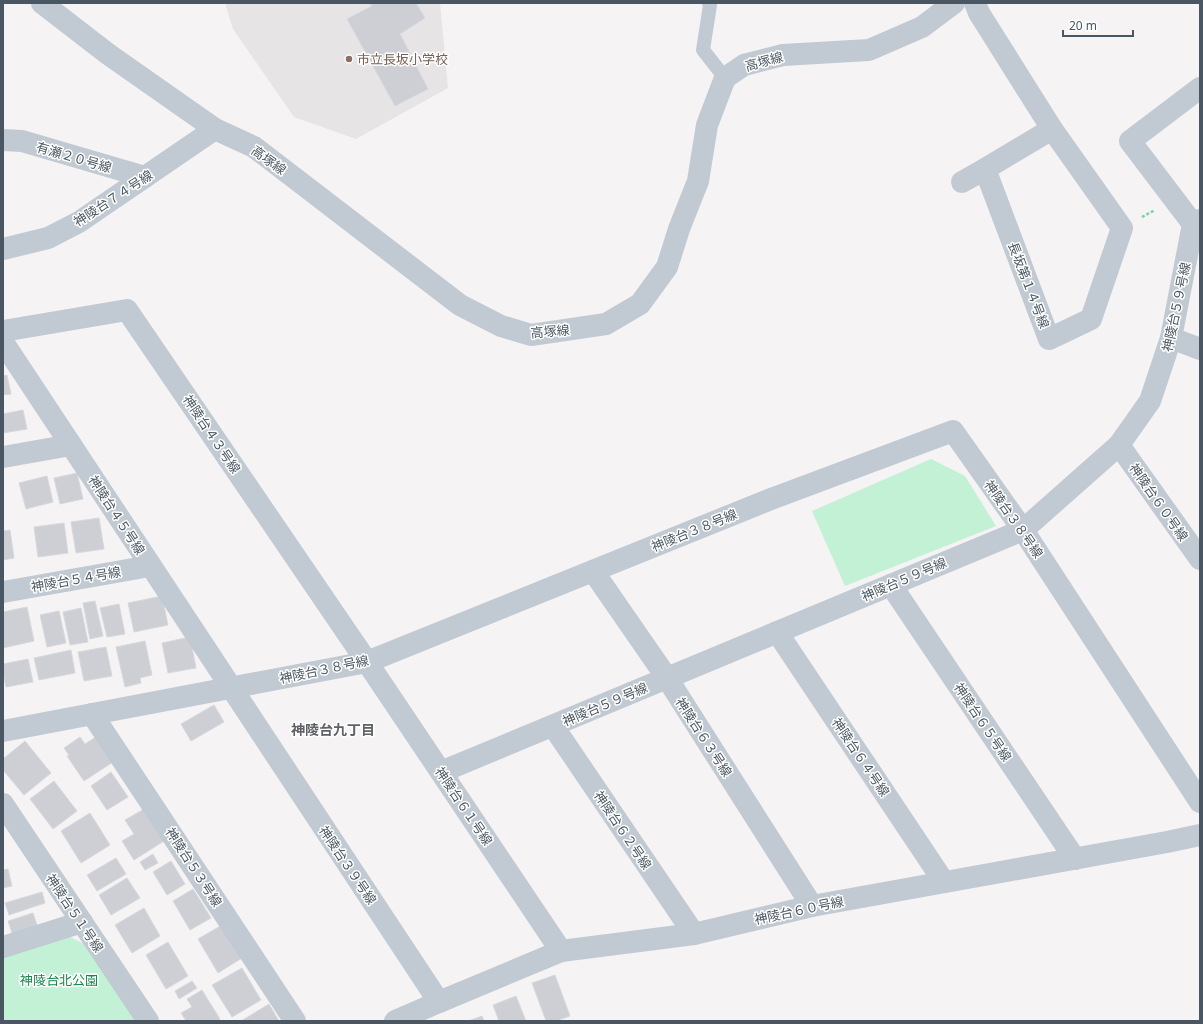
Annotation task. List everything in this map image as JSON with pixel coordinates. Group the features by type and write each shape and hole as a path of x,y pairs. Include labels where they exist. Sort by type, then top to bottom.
{"street":[{"name":"高塚線","path":"42,3 108,54 215,130 254,147 460,305 501,326 531,335 606,324 640,304 668,267 679,230 698,181 706,125 725,78 744,65 783,55 868,50 922,27 954,3"},
{"path":"975,3 979,13 1052,129 1122,228"},
{"path":"1196,222 1174,198 1130,141 1200,88"},
{"path":"962,182 1052,129"},
{"name":"神陵台７４号線","path":"3,249 48,238 79,222 215,130"},
{"name":"有瀬２０号線","path":"3,140 22,141 145,177"},
{"name":"長坂第１４号線","path":"986,169 1049,339 1091,318 1122,228"},
{"name":"神陵台５９号線","path":"441,772 1023,530 1119,446 1150,401 1171,338 1196,222"},
{"name":"神陵台４３号線","path":"3,330 127,310 367,662"},
{"path":"1171,338 1200,349"},
{"name":"神陵台４５号線","path":"3,342 230,688"},
{"name":"神陵台３８号線","path":"3,731 367,662 771,498 953,431 1023,530 1200,802"},
{"path":"3,457 71,445"},
{"name":"神陵台６０号線","path":"1119,446 1200,559"},
{"name":"神陵台５４号線","path":"3,592 150,566"},
{"name":"神陵台６３号線","path":"593,571 667,678 812,906"},
{"name":"神陵台６５号線","path":"891,585 1075,859"},
{"name":"神陵台６４号線","path":"777,632 944,882"},
{"name":"神陵台６１号線","path":"367,662 561,951"},
{"name":"神陵台３９号線","path":"230,688 439,1002"},
{"name":"神陵台５３号線","path":"92,714 295,1021"},
{"name":"神陵台６２号線","path":"553,726 694,934"},
{"name":"神陵台５１号線","path":"3,804 148,1021"},
{"name":"神陵台６０号線","path":"439,1002 561,951 694,934 812,906 1200,835"},
{"path":"3,947 82,922"},
{"path":"395,1021 439,1002"}],"lane":[{"path":"709,3 703,50 725,78"}],"path":[{"path":"1122,228 1174,198"}],"shaded area":[{"name":"市立長坂小学校","path":"225,3 440,3 448,88 356,139 294,117 233,29"}],"green space":[{"path":"931,459 965,476 996,526 845,586 812,511"},
{"name":"神陵台北公園","path":"66,935 84,944 135,1021 3,1021 3,955"}],"building":[{"path":"370,3 416,3 425,18 400,34 428,89 395,106 347,19 372,6"},
{"path":"7,375 11,394 3,395 3,376"},
{"path":"23,410 27,429 3,433 3,414"},
{"path":"77,473 83,499 60,504 54,478"},
{"path":"47,476 53,502 26,509 19,483"},
{"path":"99,518 104,549 76,553 71,522"},
{"path":"64,523 68,553 38,557 34,527"},
{"path":"10,530 14,558 3,560 3,531"},
{"path":"162,596 168,625 134,632 128,603"},
{"path":"95,601 103,636 90,639 83,603"},
{"path":"119,604 125,634 107,637 100,608"},
{"path":"27,607 34,641 3,648 3,612"},
{"path":"81,608 88,642 70,645 63,612"},
{"path":"59,611 66,643 47,647 40,615"},
{"path":"190,637 196,668 168,673 162,643"},
{"path":"145,641 152,675 140,678 141,683 125,687 116,647"},
{"path":"106,647 112,676 84,681 78,652"},
{"path":"71,650 75,673 39,680 34,658"},
{"path":"28,659 33,682 6,687 3,664"},
{"path":"214,705 224,722 191,741 181,724"},
{"path":"80,737 85,744 96,737 113,762 84,781 67,756 69,755 64,748"},
{"path":"25,741 51,773 24,795 3,770 3,759"},
{"path":"111,772 128,797 107,810 91,786"},
{"path":"54,781 77,811 53,829 30,799"},
{"path":"144,809 164,841 134,860 122,841 134,834 125,820"},
{"path":"90,813 110,845 81,863 61,831"},
{"path":"153,854 158,863 145,870 140,862"},
{"path":"116,858 126,874 97,891 87,875"},
{"path":"171,861 185,884 167,895 153,872"},
{"path":"8,869 12,886 3,888 3,870"},
{"path":"127,878 140,898 111,915 99,895"},
{"path":"193,889 211,918 190,930 173,901"},
{"path":"42,892 45,903 9,915 5,903"},
{"path":"144,908 160,936 132,953 115,925"},
{"path":"33,913 38,928 13,936 8,921"},
{"path":"222,925 242,958 218,973 198,939"},
{"path":"168,942 188,976 166,989 146,955"},
{"path":"242,968 261,1000 232,1017 212,985"},
{"path":"555,975 570,1016 556,1021 546,1021 532,983"},
{"path":"192,981 197,988 179,999 175,991"},
{"path":"202,990 220,1019 217,1021 186,1021 181,1013 192,1007 187,999"},
{"path":"516,996 526,1021 499,1021 493,1005"},
{"path":"269,1004 279,1021 241,1021"},
{"path":"482,1016 484,1021 468,1021"}],"place":[{"name":"市立長坂小学校","path":"349,59"}],"district":[{"name":"神陵台九丁目","path":"333,730"}]}
